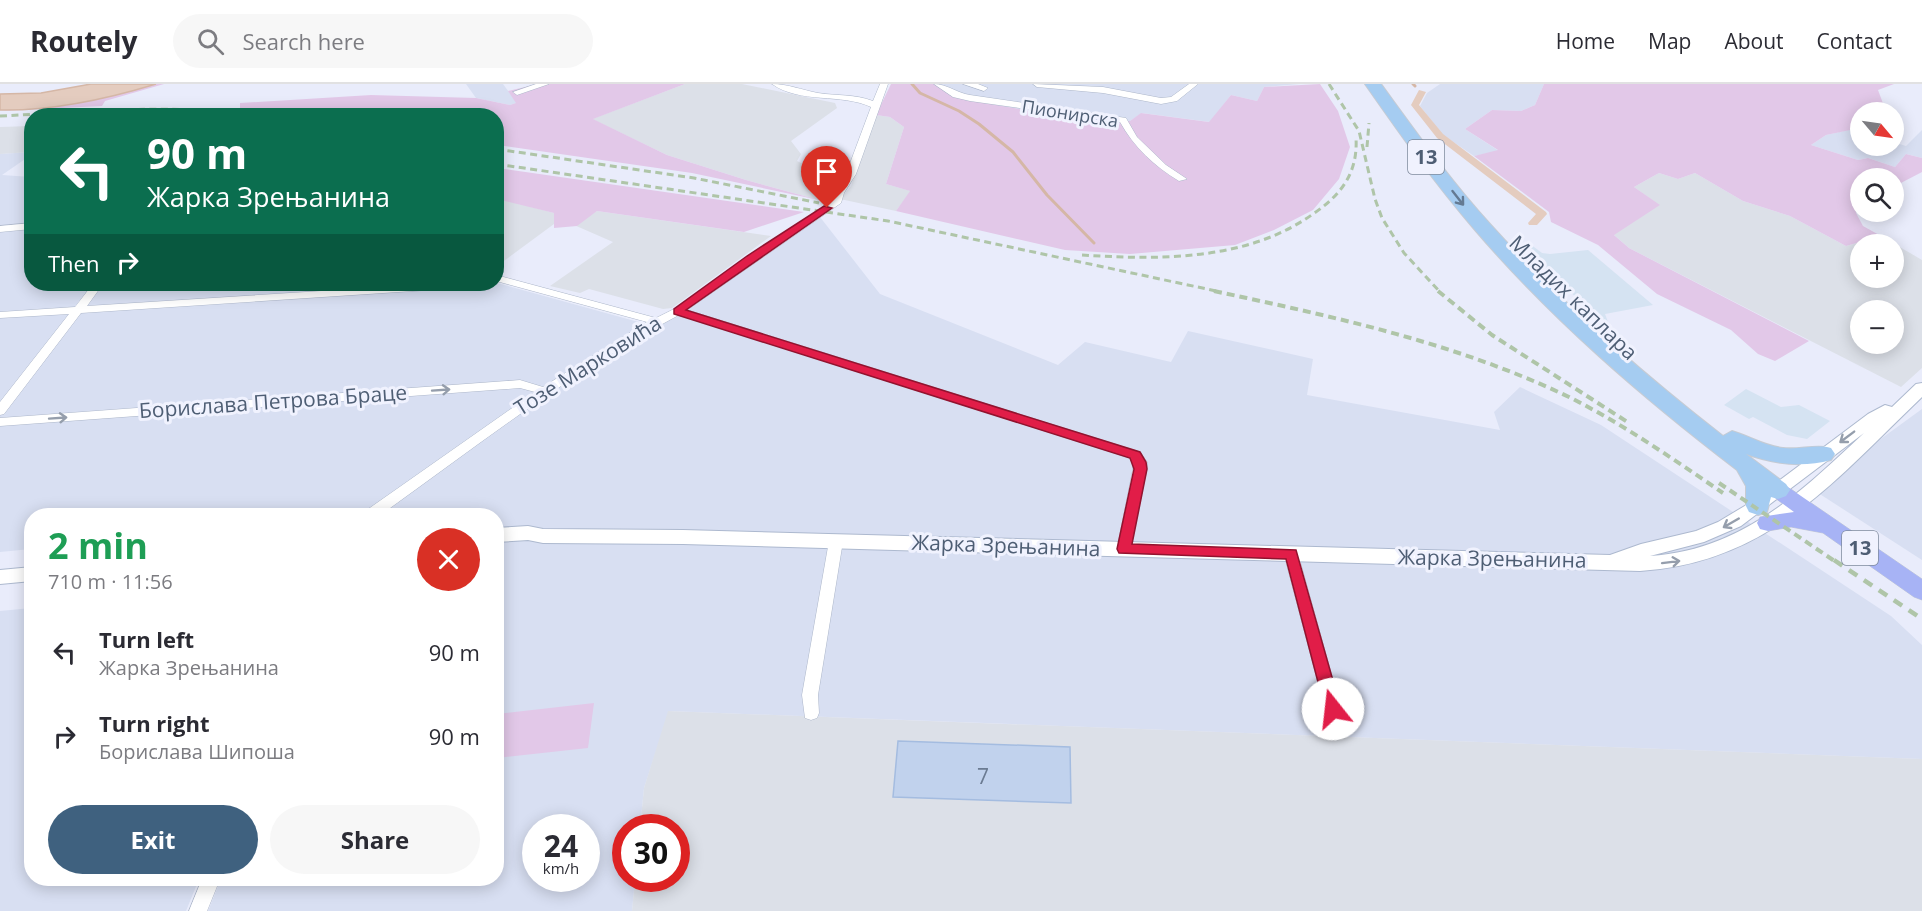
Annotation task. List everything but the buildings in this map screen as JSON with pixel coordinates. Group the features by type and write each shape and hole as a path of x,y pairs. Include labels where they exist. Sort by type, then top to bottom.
{"highway":[{"name":"Младих каплара","path":"1373,84 1434,168 1482,227 1560,309 1671,405 1742,462"},
{"name":"Младих каплара","path":"1387,84 1482,207 1538,268 1611,338 1732,439 1783,486"},
{"path":"1732,439 1780,457 1796,459 1823,454"},
{"path":"1742,462 1759,486 1763,514"},
{"name":"13","path":"1742,462 1783,486"}],"main road":[{"name":"13","path":"1783,486 1922,575"},
{"name":"13","path":"1803,500 1842,535 1922,591"},
{"path":"1763,514 1802,520 1842,535"}],"street":[{"path":"517,92 545,84"},
{"path":"776,84 794,91 852,97 875,105 884,84"},
{"name":"Пионирска","path":"938,84 956,95 970,98 1123,120 1133,138 1163,167 1182,178"},
{"path":"967,84 984,88"},
{"name":"Пионирска","path":"1037,84 1103,90 1168,101 1194,84"},
{"name":"Тозе Марковића","path":"380,508 545,391 656,321 678,311 751,258 838,201 839,193 851,174 875,105"},
{"path":"0,229 24,227"},
{"path":"504,282 656,321"},
{"path":"0,411 92,291"},
{"path":"0,315 367,291"},
{"path":"678,311 1135,455 1140,462 1140,469 1124,549"},
{"name":"Борислава Петрова Браце","path":"0,422 520,384 545,391"},
{"name":"Жарка Зрењанина","path":"504,534 528,533 543,536 836,541 1613,561 1636,565 1698,557 1736,543 1763,514 1783,486 1823,454 1922,387"},
{"name":"Жарка Зрењанина","path":"1763,514 1803,500 1922,387"},
{"name":"Жарка Зрењанина","path":"504,542 526,541 543,536"},
{"path":"811,713 810,695 836,541"},
{"path":"1291,554 1333,709"},
{"path":"0,577 24,575"},
{"path":"0,587 24,585"},
{"path":"198,911 208,886"}],"shaded area":[{"path":"91,84 156,84 79,103 0,110 0,94 41,93"},
{"path":"164,84 105,101 102,106 27,108 90,101"},
{"path":"466,84 503,84 517,103 510,105 476,98"},
{"path":"538,84 685,84 593,119 667,155 819,200 692,173 504,146 504,108 240,108 240,103 371,95 476,98 510,105 516,103 508,91"},
{"path":"685,84 742,84 835,103 837,108 791,141 801,154 797,161 840,182 819,200 667,155 592,119"},
{"path":"891,84 935,84 957,98 1093,122 1130,121 1141,113 1209,122 1231,95 1257,101 1264,87 1320,84 1338,111 1350,147 1339,179 1313,210 1274,230 1235,245 1130,254 1065,250 896,211 910,191 886,184 904,127 890,117 876,115"},
{"path":"940,84 1299,84 1264,87 1257,101 1231,95 1210,122 1142,113 1130,121 1093,122 958,99"},
{"path":"1440,84 1544,84 1535,105 1521,111 1492,110 1465,129 1499,151 1474,156 1443,135 1420,106 1427,93"},
{"path":"1544,84 1894,84 1878,90 1882,102 1850,102 1850,130 1826,135 1811,145 1858,160 1868,158 1895,167 1906,154 1922,158 1922,172 1904,181 1904,168 1850,168 1850,222 1861,222 1863,226 1877,234 1850,234 1850,245 1846,246 1790,216 1743,201 1695,173 1678,179 1659,173 1634,187 1660,205 1614,235 1629,248 1809,341 1775,361 1758,354 1731,330 1657,294 1598,245 1551,222 1549,212 1474,156 1498,150 1465,129 1492,110 1521,111 1535,105"},
{"path":"876,115 890,117 904,127 886,184 911,191 896,211 840,199 851,186"},
{"path":"24,126 24,152 0,154 0,127"},
{"path":"1850,130 1850,156 1904,156 1904,145 1922,130 1922,158 1906,154 1895,167 1868,158 1858,160 1811,145 1826,135"},
{"path":"24,152 24,160 2,175 24,177 24,291 504,291 504,285 653,326 677,317 820,217 880,294 1058,365 1085,342 1171,362 1188,331 1313,359 1307,395 1500,430 1494,412 1520,387 1601,425 1891,616 1922,645 1922,759 669,711 644,788 641,814 612,814 612,892 634,892 632,911 208,911 218,886 504,886 504,508 24,508 24,550 0,552 0,154"},
{"path":"504,169 804,212 744,232 597,211 577,226 554,228 554,213 504,201"},
{"path":"1659,173 1678,179 1695,173 1743,201 1790,216 1846,246 1850,245 1850,288 1904,288 1904,249 1922,260 1922,368 1901,387 1629,248 1613,234 1659,205 1634,187"},
{"path":"504,200 554,213 554,224 504,261"},
{"path":"597,211 771,236 672,308 663,309 589,289 580,293 550,286 613,242 574,225"},
{"path":"1526,241 1542,253 1588,250 1653,305 1605,314 1611,330 1534,258"},
{"path":"1746,389 1781,407 1799,405 1830,421 1807,439 1787,435 1753,417 1749,419 1724,405"},
{"path":"1922,409 1922,560 1812,489"},
{"path":"24,609 24,886 196,886 186,911 0,911 0,611"},
{"path":"594,703 588,748 504,757 504,713"},
{"path":"668,711 1922,759 1922,911 632,911 634,892 690,892 690,814 641,814 644,788"}],"waterway":[{"path":"912,84 920,93 959,111 979,124 1013,152 1047,195 1094,243"},
{"path":"1422,92 1415,105 1440,136 1542,214 1533,223"}],"railway":[{"path":"1329,84 1359,131 1375,199 1382,218 1404,253 1440,292"},
{"path":"0,116 24,115"},
{"path":"1367,147 1369,123"},
{"path":"1082,255 1172,257 1231,249 1260,241 1313,214 1332,199 1351,172 1356,151 1356,138"},
{"path":"504,150 694,178 819,203"},
{"path":"504,165 888,221 1221,292"},
{"path":"1214,291 1394,334 1483,361 1526,378 1569,397 1609,419 1648,442 1723,493"},
{"path":"1438,291 1492,335 1629,423"},
{"path":"1719,483 1836,562"},
{"path":"1834,560 1922,619"}],"route":[{"path":"827,208 751,258 678,311 951,399 1135,455 1140,462 1140,469 1124,549 1291,554 1333,709"}]}
